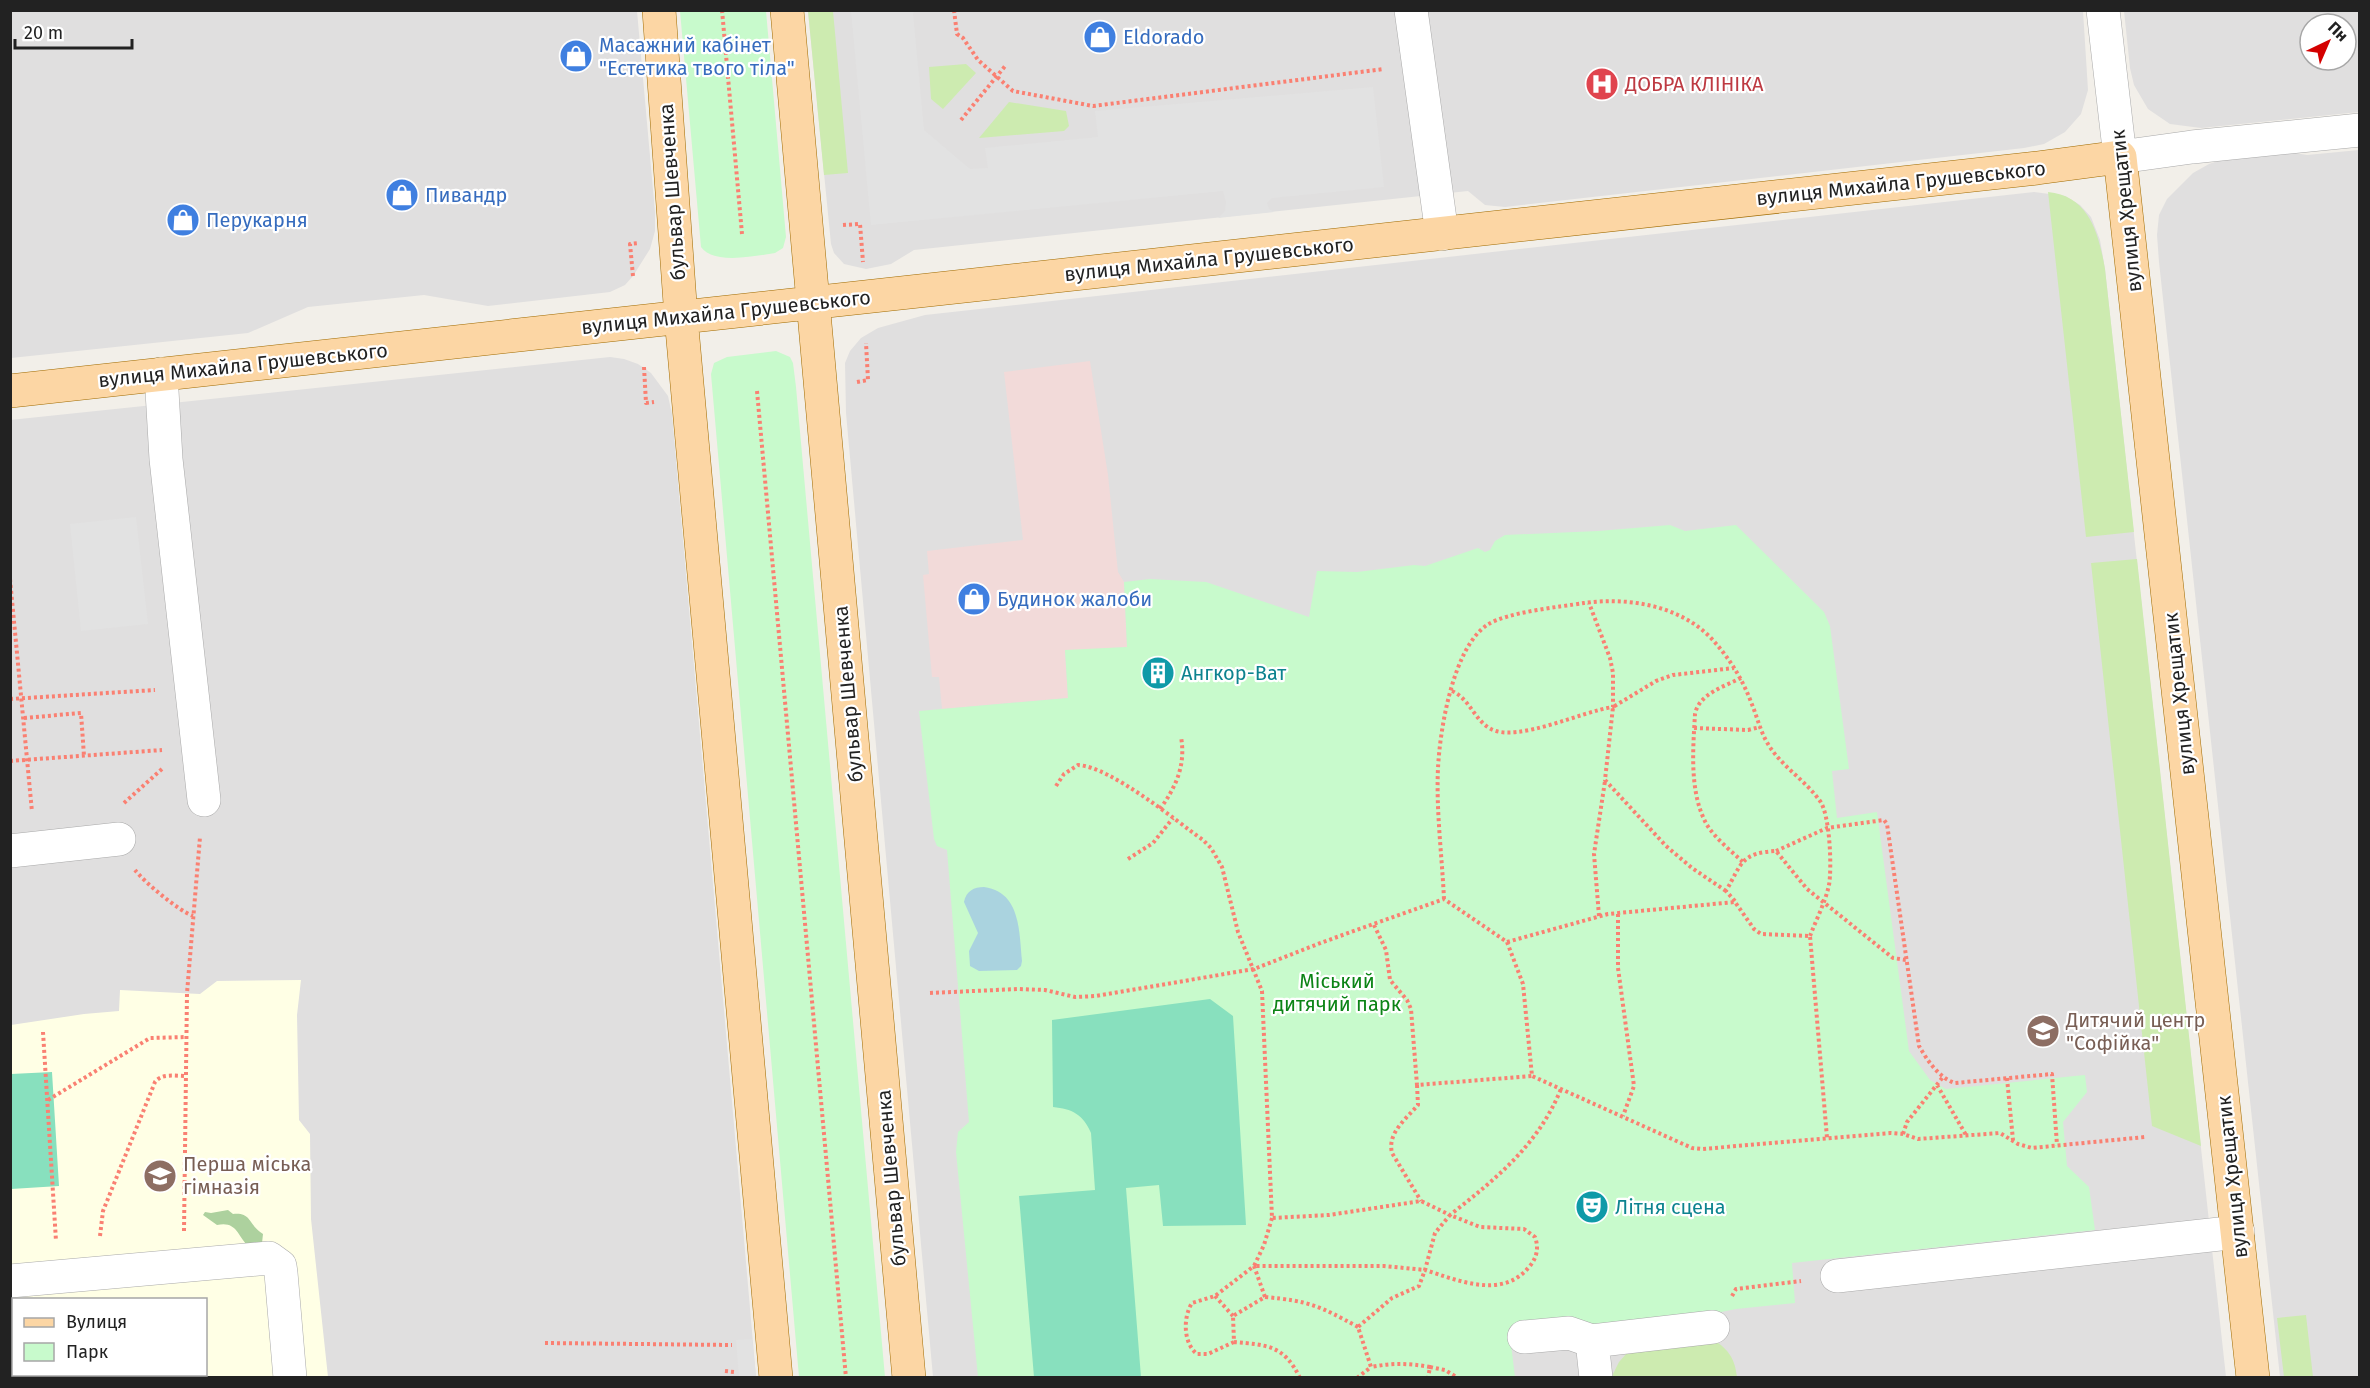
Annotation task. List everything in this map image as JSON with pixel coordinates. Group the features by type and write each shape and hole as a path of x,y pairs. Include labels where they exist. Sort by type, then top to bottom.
{"main road":[{"name":"бульвар Шевченка","path":"659,10 681,317 776,1377"},
{"name":"бульвар Шевченка","path":"788,10 909,1377"},
{"name":"вулиця Михайла Грушевського","path":"10,391 2120,157"},
{"name":"вулиця Хрещатик","path":"2120,157 2253,1377"}],"street":[{"path":"1411,10 1442,234"},
{"name":"вулиця Хрещатик","path":"2103,10 2120,157"},
{"name":"вулиця Михайла Грушевського","path":"2120,157 2192,147 2360,130"},
{"path":"161,374 166,459 191,687 192,746 204,800"},
{"path":"23,850 119,839"},
{"path":"1837,1276 2238,1232"},
{"path":"10,1281 262,1258 276,1261 281,1273 290,1377"},
{"path":"1524,1337 1569,1333 1592,1341 1713,1327"},
{"path":"1592,1341 1596,1377"}],"path":[{"path":"722,10 742,234"},
{"path":"954,10 957,34 963,38 978,60 1013,91 1093,106 1389,68"},
{"path":"961,120 1006,65"},
{"path":"860,224 863,267"},
{"path":"630,244 633,276"},
{"path":"856,382 868,380 866,343"},
{"path":"644,367 646,403"},
{"path":"757,391 846,1377"},
{"path":"10,579 27,760 23,850"},
{"path":"1444,899 1438,769 1452,691 1463,657 1480,631 1487,625 1508,617 1588,603 1626,601 1685,617 1708,635 1735,668 1769,746 1819,799 1826,813 1830,875 1810,936 1827,1138"},
{"path":"1588,603 1614,673 1613,707 1605,780 1594,854 1599,916"},
{"path":"1452,691 1468,702 1486,725 1495,731 1505,732 1533,729 1613,707 1656,681 1672,675 1735,668"},
{"path":"1741,678 1701,700 1697,705 1694,728 1694,769 1698,804 1708,826 1743,862"},
{"path":"10,699 191,687"},
{"path":"24,718 81,713 84,756"},
{"path":"1694,728 1748,730 1760,727"},
{"path":"1160,809 1173,791 1184,755 1181,737"},
{"path":"10,761 192,746"},
{"path":"192,746 114,812 122,854 138,875 181,910 193,916"},
{"path":"1056,786 1064,774 1078,765 1084,765 1121,783 1173,818 1211,848 1222,867 1238,932 1262,991 1272,1218 1264,1245 1254,1266 1215,1296 1196,1301 1189,1307 1186,1320 1188,1345 1197,1354 1202,1355 1234,1342 1261,1344 1289,1358 1300,1377"},
{"path":"1605,780 1666,846 1692,868 1726,891 1754,929 1761,934 1810,936"},
{"path":"184,1208 188,970 204,800"},
{"path":"1128,859 1153,843 1173,818"},
{"path":"1726,891 1749,855 1776,851 1827,828 1884,820 1887,824 1919,1046 1933,1067 1943,1077 1955,1083 2052,1074 2057,1146"},
{"path":"1776,851 1800,881 1823,902 1893,958 1906,960"},
{"path":"930,993 1018,989 1045,990 1075,997 1096,996 1254,969 1444,899"},
{"path":"1444,899 1508,942 1523,984 1532,1076"},
{"path":"1508,942 1599,916 1735,902"},
{"path":"1618,914 1618,968 1634,1086 1623,1116"},
{"path":"1254,1266 1384,1266 1425,1270 1464,1283 1487,1285 1517,1278 1536,1257 1537,1242 1530,1232 1517,1228 1480,1227 1421,1201 1392,1154 1390,1147 1393,1135 1418,1105 1411,1009 1407,1000 1390,980 1387,954 1374,925"},
{"path":"44,1032 58,1277"},
{"path":"48,1100 150,1038 186,1037"},
{"path":"103,1273 100,1233 103,1211 155,1082 159,1077 164,1076 186,1076"},
{"path":"1416,1085 1532,1076 1692,1148 1702,1149 1890,1133 1918,1139 2000,1133 2025,1147 2145,1137"},
{"path":"1903,1134 1907,1122 1943,1077"},
{"path":"2007,1078 2013,1141"},
{"path":"1937,1084 1966,1135"},
{"path":"1358,1327 1392,1298 1419,1286 1434,1233 1450,1215 1495,1179 1520,1153 1547,1120 1561,1089"},
{"path":"1272,1218 1329,1215 1421,1201"},
{"path":"1254,1266 1265,1297"},
{"path":"1713,1327 1736,1288 1837,1276"},
{"path":"1215,1296 1233,1316 1234,1342"},
{"path":"1233,1316 1265,1297 1312,1303 1323,1307 1358,1327 1371,1367"},
{"path":"545,1343 732,1345"},
{"path":"1357,1377 1371,1367 1401,1363 1430,1367 1458,1377"},
{"path":"1428,1377 1430,1367"},
{"path":"725,1371 734,1372"}],"shaded area":[{"path":"11,10 637,11 655,212 655,231 650,249 625,285 610,292 488,306 424,295 308,307 248,333 11,358"},
{"path":"808,11 2083,11 2088,90 2081,114 2065,132 2044,144 2024,148 1505,207 1485,205 1468,191 914,250 891,264 866,269 844,264 834,253 831,244"},
{"path":"851,11 916,11 913,13 924,130 970,169 988,168 985,148 1098,137 1095,111 1373,87 1384,187 1272,198 1267,203 1269,209 1274,212 1218,218 1225,211 1226,202 1223,191 871,225"},
{"path":"2124,11 2359,11 2359,112 2201,128 2170,124 2148,109 2134,85"},
{"path":"2359,150 2359,1377 2280,1377 2157,235 2159,215 2167,199 2193,173 2209,164 2226,158 2289,152 2307,155"},
{"path":"2034,192 2065,196 2080,205 2091,217 2100,240 2105,269 2226,1377 933,1377 846,413 845,363 850,351 861,338 878,328 925,315"},
{"path":"610,357 638,364 651,373 668,396 672,414 756,1377 11,1377 10,420"},
{"path":"1090,361 1108,475 1118,572 1124,582 1127,647 1065,651 1068,698 942,709 939,677 932,677 923,575 929,574 927,551 1023,540 1004,372"},
{"path":"136,517 148,624 81,631 70,524"},
{"name":"Перша міська гімназія","path":"301,980 297,1015 299,1120 310,1134 311,1219 328,1377 11,1378 11,1025 119,1011 120,990 200,994 217,981"},
{"path":"752,1339 756,1377 739,1377 736,1340"}],"green space":[{"path":"680,11 766,11 786,237 783,248 775,253 725,258 707,253 701,247"},
{"path":"808,11 833,11 848,173 824,175"},
{"path":"966,64 976,73 943,109 931,99 929,67"},
{"path":"1009,102 1066,111 1069,126 1064,131 979,138"},
{"path":"2048,192 2062,195 2083,209 2090,219 2099,243 2105,269 2134,532 2086,537"},
{"path":"776,351 790,357 796,387 885,1377 799,1377 711,374 714,363 727,357"},
{"name":"Міський дитячий парк","path":"1670,525 1685,531 1736,525 1824,612 1830,626 1849,769 1832,771 1837,818 1877,812 1909,1051 1930,1080 1946,1089 2085,1075 2087,1092 2063,1122 2067,1166 2089,1187 2095,1230 1792,1263 1795,1303 1591,1330 1568,1321 1509,1328 1515,1377 978,1377 956,1152 958,1132 969,1122 947,850 937,846 934,839 919,711 1068,698 1065,650 1127,647 1124,582 1150,579 1206,582 1309,617 1317,571 1357,572 1414,565 1425,566 1478,548 1485,552 1490,550 1495,541 1505,535"},
{"path":"2137,559 2201,1146 2152,1126 2091,563"},
{"path":"1210,999 1233,1016 1246,1225 1163,1226 1159,1185 1126,1188 1141,1377 1034,1377 1019,1196 1095,1190 1091,1133 1088,1127 1076,1114 1066,1109 1053,1107 1052,1020"},
{"path":"52,1072 59,1186 11,1189 11,1074"},
{"path":"228,1210 233,1214 247,1217 263,1234 262,1243 247,1245 235,1229 228,1225 217,1225 203,1215 205,1212"},
{"path":"2306,1315 2313,1377 2284,1377 2277,1318"},
{"path":"1714,1340 1724,1347 1730,1356 1735,1365 1737,1377 1611,1378 1619,1362 1627,1353"}],"water":[{"path":"984,887 996,890 1005,897 1016,915 1022,961 1017,970 979,971 970,966 969,951 978,933 964,902 971,890"}],"place":[{"name":"Eldorado","path":"1100,37"},
{"name":"Масажний кабінет \"Естетика твого тіла\"","path":"576,56"},
{"name":"ДОБРА КЛІНІКА","path":"1602,84"},
{"name":"Пивандр","path":"402,195"},
{"name":"Перукарня","path":"183,220"},
{"name":"Будинок жалоби","path":"974,599"},
{"name":"Ангкор-Ват","path":"1158,673"},
{"name":"Дитячий центр \"Софійка\"","path":"2043,1031"},
{"name":"Перша міська гімназія","path":"160,1176"},
{"name":"Літня сцена","path":"1592,1207"}]}
